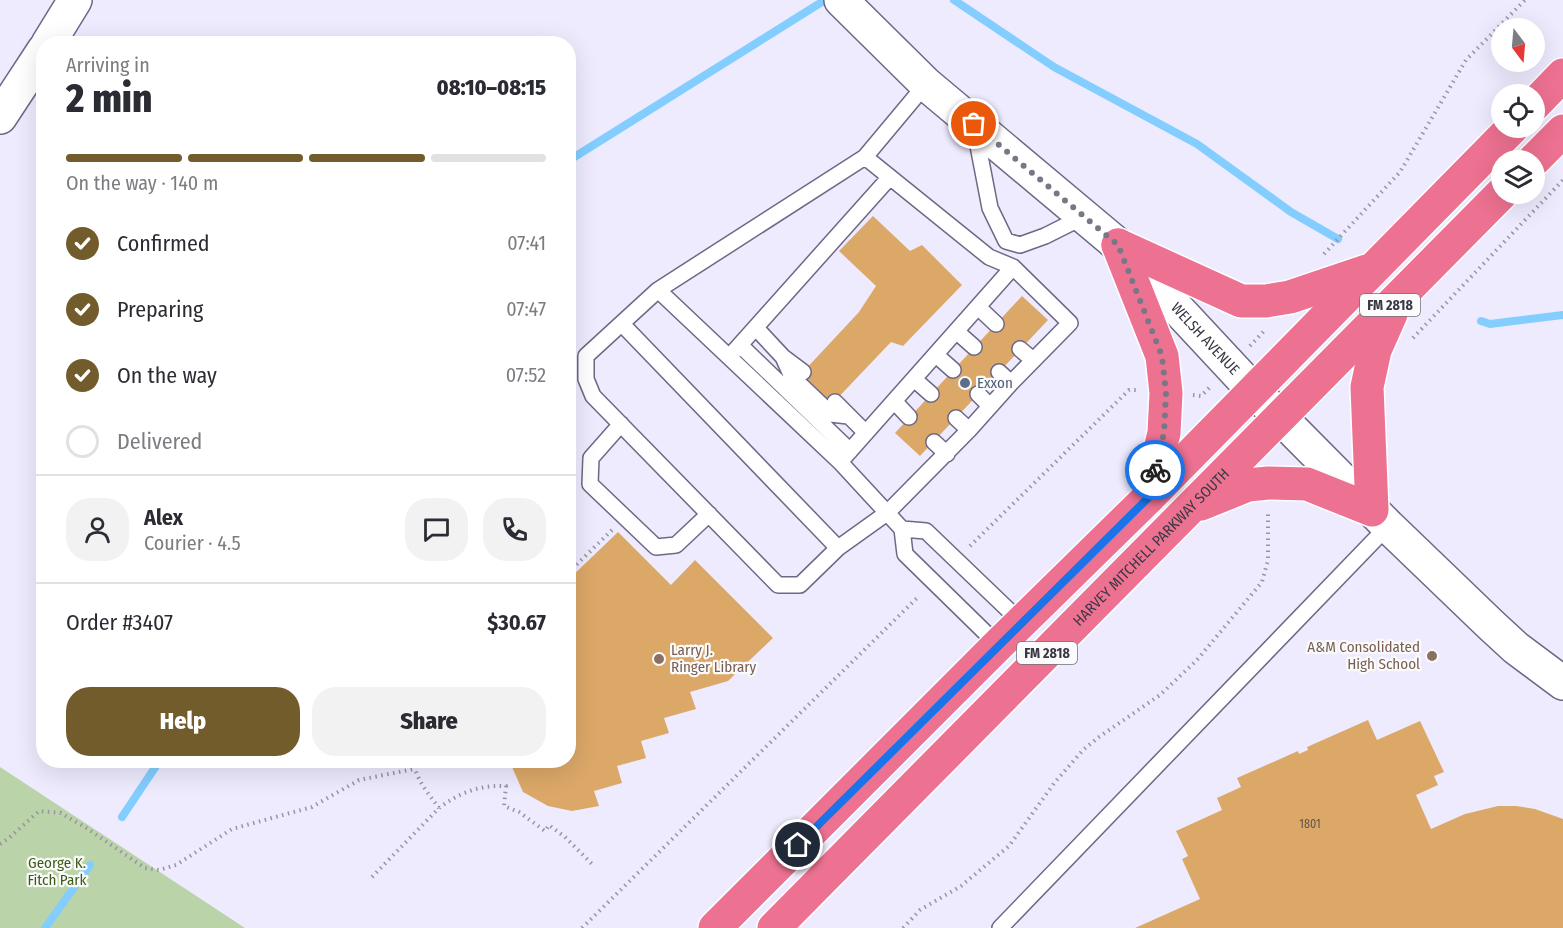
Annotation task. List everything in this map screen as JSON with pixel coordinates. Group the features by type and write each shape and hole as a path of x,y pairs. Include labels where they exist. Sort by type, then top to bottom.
{"highway":[{"path":"1545,94 1563,75"},
{"path":"1544,150 1563,131"},
{"name":"FM 2818","path":"715,928 1148,498 1502,138"},
{"name":"HARVEY MITCHELL PARKWAY SOUTH","path":"774,928 1491,204"},
{"path":"1118,245 1241,301 1290,297 1373,269"},
{"path":"1118,245 1162,356 1166,393 1164,433 1148,498"},
{"path":"1380,518 1366,387 1375,350 1400,296"},
{"path":"1189,509 1248,485 1307,484 1380,518"}],"main road":[{"path":"53,36 75,0"},
{"name":"WELSH AVENUE","path":"848,8 926,84 1118,245 1254,391 1380,518 1491,626 1563,683"},
{"path":"0,117 36,62"}],"lane":[{"path":"865,157 989,257 1013,267 1070,322 947,454 887,513 838,548 800,585 778,585 593,396 586,379 586,356 658,290 865,157 926,84"},
{"path":"974,124 990,208 1006,241 1020,245 1083,217"},
{"path":"735,351 890,177"},
{"path":"989,257 1006,241"},
{"path":"845,456 1013,267"},
{"path":"658,290 735,351 845,456 887,513 902,529 905,554 998,645"},
{"path":"978,307 996,324"},
{"path":"621,324 838,548"},
{"path":"756,328 783,357 802,372"},
{"path":"956,331 974,347"},
{"path":"1020,349 1033,360"},
{"path":"936,355 953,370"},
{"path":"783,357 792,377 831,414 848,416"},
{"path":"999,372 1011,383"},
{"path":"914,379 931,394"},
{"path":"978,394 990,406"},
{"path":"894,401 909,417"},
{"path":"835,402 866,433"},
{"path":"956,418 969,430"},
{"path":"621,424 591,458 590,484 656,547 676,545 709,514"},
{"path":"934,442 947,454"},
{"path":"1000,928 1380,518"},
{"path":"902,529 926,531 1021,622"}],"path":[{"path":"1321,256 1400,172 1466,60 1525,0"},
{"path":"1411,340 1563,180"},
{"path":"956,560 1129,390 1202,396 1273,322 1271,300"},
{"path":"903,928 920,910 961,885 1009,846 1055,782 1083,750 1181,676 1258,590 1268,560 1268,483"},
{"path":"576,565 616,525"},
{"path":"582,928 933,582"},
{"path":"0,844 39,811 61,813 145,868 159,870 177,865 232,829 312,807 359,780 414,769 439,808"},
{"path":"372,877 439,808 474,788 492,785 506,786 504,806 519,812 544,831 549,825 565,837 592,864"}],"green space":[{"name":"George K. Fitch Park","path":"0,767 245,928 0,928"}],"building":[{"path":"873,216 910,251 922,245 962,285 903,346 891,342 832,404 803,376 803,372 859,312 876,286 839,251"},
{"name":"Exxon","path":"1022,296 1048,320 920,456 895,433"},
{"name":"Larry J. Ringer Library","path":"618,532 671,585 695,560 773,638 728,681 690,692 696,709 664,718 669,733 641,741 646,758 617,766 622,783 594,791 599,806 572,811 548,806 523,792 512,768 576,768 576,572"},
{"path":"1368,720 1377,740 1420,721 1444,772 1434,776 1438,785 1416,795 1431,829 1465,814 1498,806 1535,809 1563,819 1563,928 1135,928 1200,899 1182,859 1188,856 1176,831 1222,810 1217,798 1241,787 1237,778 1298,751 1299,754 1308,750 1307,747"}],"waterway":[{"path":"576,156 825,0"},
{"path":"954,0 1054,67 1197,144 1291,212 1338,239"},
{"path":"1481,321 1490,324 1563,315"},
{"path":"122,817 155,768"},
{"path":"45,928 90,865"}],"way so far":[{"path":"974,124 1118,245 1162,356 1166,393 1164,433 1155,470"}],"place":[{"name":"Exxon","path":"965,383"},
{"name":"A&M Consolidated High School","path":"1432,656"},
{"name":"Larry J. Ringer Library","path":"659,659"}],"route":[{"path":"798,845 1148,498 1155,470"}]}
